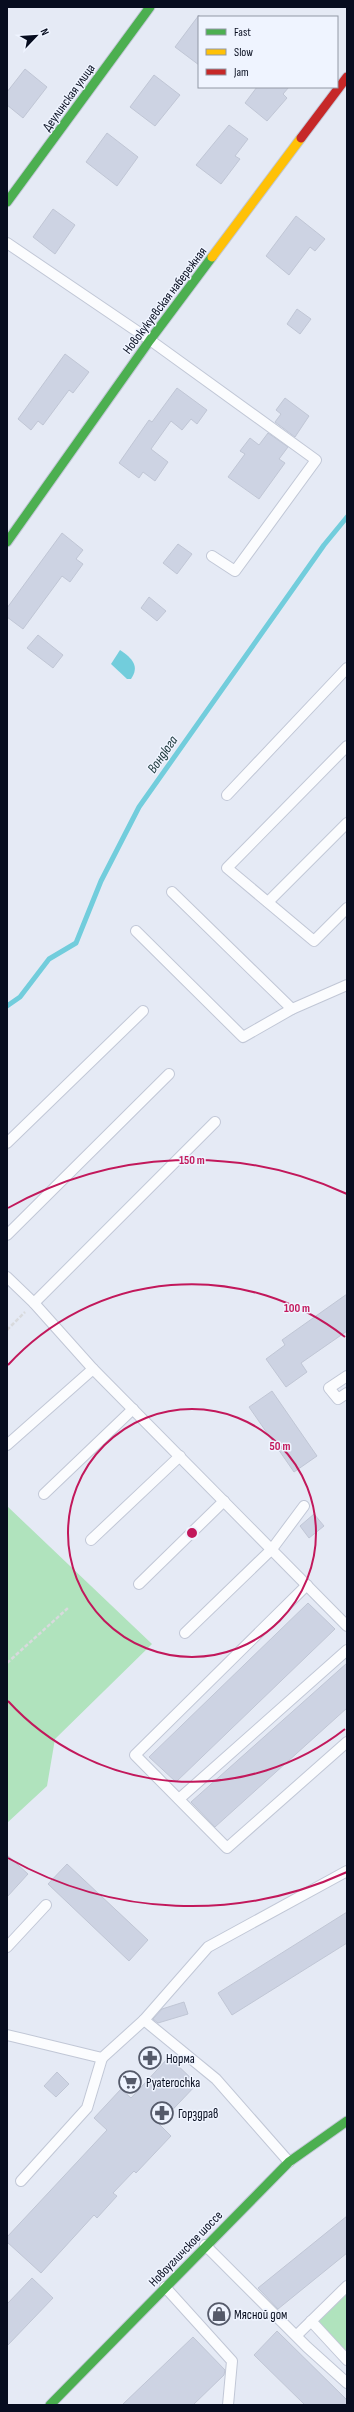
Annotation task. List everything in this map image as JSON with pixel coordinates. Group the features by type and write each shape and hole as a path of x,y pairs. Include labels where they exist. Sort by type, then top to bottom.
{"street":[{"name":"Деулинская улица","path":"7,202 150,7"},
{"name":"Новокукуевская набережная","path":"7,542 150,340 347,77"},
{"name":"Новоугличское шоссе","path":"50,2405 205,2245 289,2162 347,2121"}],"lane":[{"path":"7,243 150,340 316,460 235,572 212,556"},
{"path":"228,795 347,668"},
{"path":"347,746 227,868 314,941 347,908"},
{"path":"268,902 347,822"},
{"path":"172,892 292,1009"},
{"path":"136,931 243,1037 292,1009 347,985"},
{"path":"7,1144 143,1011"},
{"path":"7,1235 169,1074"},
{"path":"34,1303 215,1122"},
{"path":"7,1277 34,1303 93,1369 347,1626"},
{"path":"7,1445 93,1369"},
{"path":"347,1376 329,1388 338,1399 347,1393"},
{"path":"44,1494 133,1409"},
{"path":"91,1540 180,1456"},
{"path":"139,1584 224,1501"},
{"path":"184,1633 272,1549 304,1506"},
{"path":"307,1585 135,1755 227,1848 347,1742"},
{"path":"179,1799 347,1650"},
{"path":"21,2180 87,2108 102,2058 144,2020 208,1947 347,1871"},
{"path":"7,1947 46,1905"},
{"path":"144,2020 216,2079 289,2162"},
{"path":"7,2035 102,2058"},
{"path":"205,2245 347,2383"},
{"path":"296,2335 347,2286"},
{"path":"165,2287 232,2361 228,2405"},
{"path":"311,2321 347,2360"}],"path":[{"path":"7,1330 34,1303"},
{"path":"7,1663 68,1608"}],"green space":[{"path":"7,1506 152,1644 55,1739 47,1786 7,1823"},
{"path":"347,2286 347,2360 311,2321"}],"water":[{"path":"120,650 131,659 135,666 134,674 131,679 127,679 111,664"}],"building":[{"path":"198,16 198,64 175,47"},
{"path":"25,69 47,87 23,118 7,105 7,92"},
{"path":"154,75 180,95 155,126 130,107"},
{"path":"256,88 288,88 283,94 287,98 267,121 245,103"},
{"path":"229,125 248,139 235,156 240,159 221,184 196,165"},
{"path":"107,133 138,157 117,186 86,162"},
{"path":"53,209 75,225 55,254 33,237"},
{"path":"296,216 325,239 315,251 310,247 289,275 266,256"},
{"path":"297,309 311,319 300,334 287,324"},
{"path":"65,354 89,372 73,393 69,390 43,425 38,421 31,430 18,419"},
{"path":"177,388 207,410 197,424 191,419 182,430 171,421 151,449 168,462 155,481 143,472 139,478 119,463 149,420 152,422"},
{"path":"285,398 309,416 295,437 275,422 281,414 276,410"},
{"path":"268,433 288,447 279,459 285,463 259,499 228,477 245,454 240,451 250,438 259,445"},
{"path":"62,533 83,550 76,559 83,564 70,582 62,576 23,629 7,617 7,608"},
{"path":"178,544 192,554 177,574 163,563"},
{"path":"149,597 166,611 157,621 141,608"},
{"path":"38,635 63,655 53,668 27,648"},
{"path":"347,1294 347,1331 301,1363 307,1372 286,1387 266,1359 285,1345 282,1340"},
{"path":"272,1391 317,1456 294,1472 249,1407"},
{"path":"314,1514 324,1526 309,1538 300,1526"},
{"path":"308,1603 335,1629 176,1782 149,1757"},
{"path":"347,1663 347,1708 215,1827 191,1802"},
{"path":"7,1855 28,1874 7,1897"},
{"path":"67,1864 148,1940 129,1961 48,1884"},
{"path":"347,1912 347,1943 232,2015 218,1993"},
{"path":"184,2002 188,2014 158,2023 153,2019 162,2009"},
{"path":"169,2057 197,2084 159,2124 171,2136 136,2173 134,2171 113,2193 117,2196 97,2218 94,2215 41,2273 7,2242 7,2237 107,2130 94,2118 121,2089 131,2098"},
{"path":"57,2072 69,2084 56,2097 44,2086"},
{"path":"347,2216 347,2253 278,2309 258,2288"},
{"path":"32,2278 53,2298 7,2346 7,2304"},
{"path":"277,2331 347,2400 347,2405 305,2405 254,2355"},
{"path":"193,2337 225,2370 224,2375 193,2405 122,2405"}],"waterway":[{"name":"Вондюга","path":"7,1006 20,997 49,959 76,943 101,881 139,807 324,545 347,517"}],"traffic: fast":[{"path":"7,202 150,7"},
{"path":"7,542 150,340 212,257"},
{"path":"50,2405 289,2162 347,2121"}],"traffic: slow":[{"path":"212,257 301,138"}],"traffic: jam":[{"path":"301,138 347,77"}],"place":[{"name":"Норма","path":"150,2058"},
{"name":"Pyaterochka","path":"130,2082"},
{"name":"Горздрав","path":"162,2113"},
{"name":"Мясной дом","path":"219,2314"}]}
